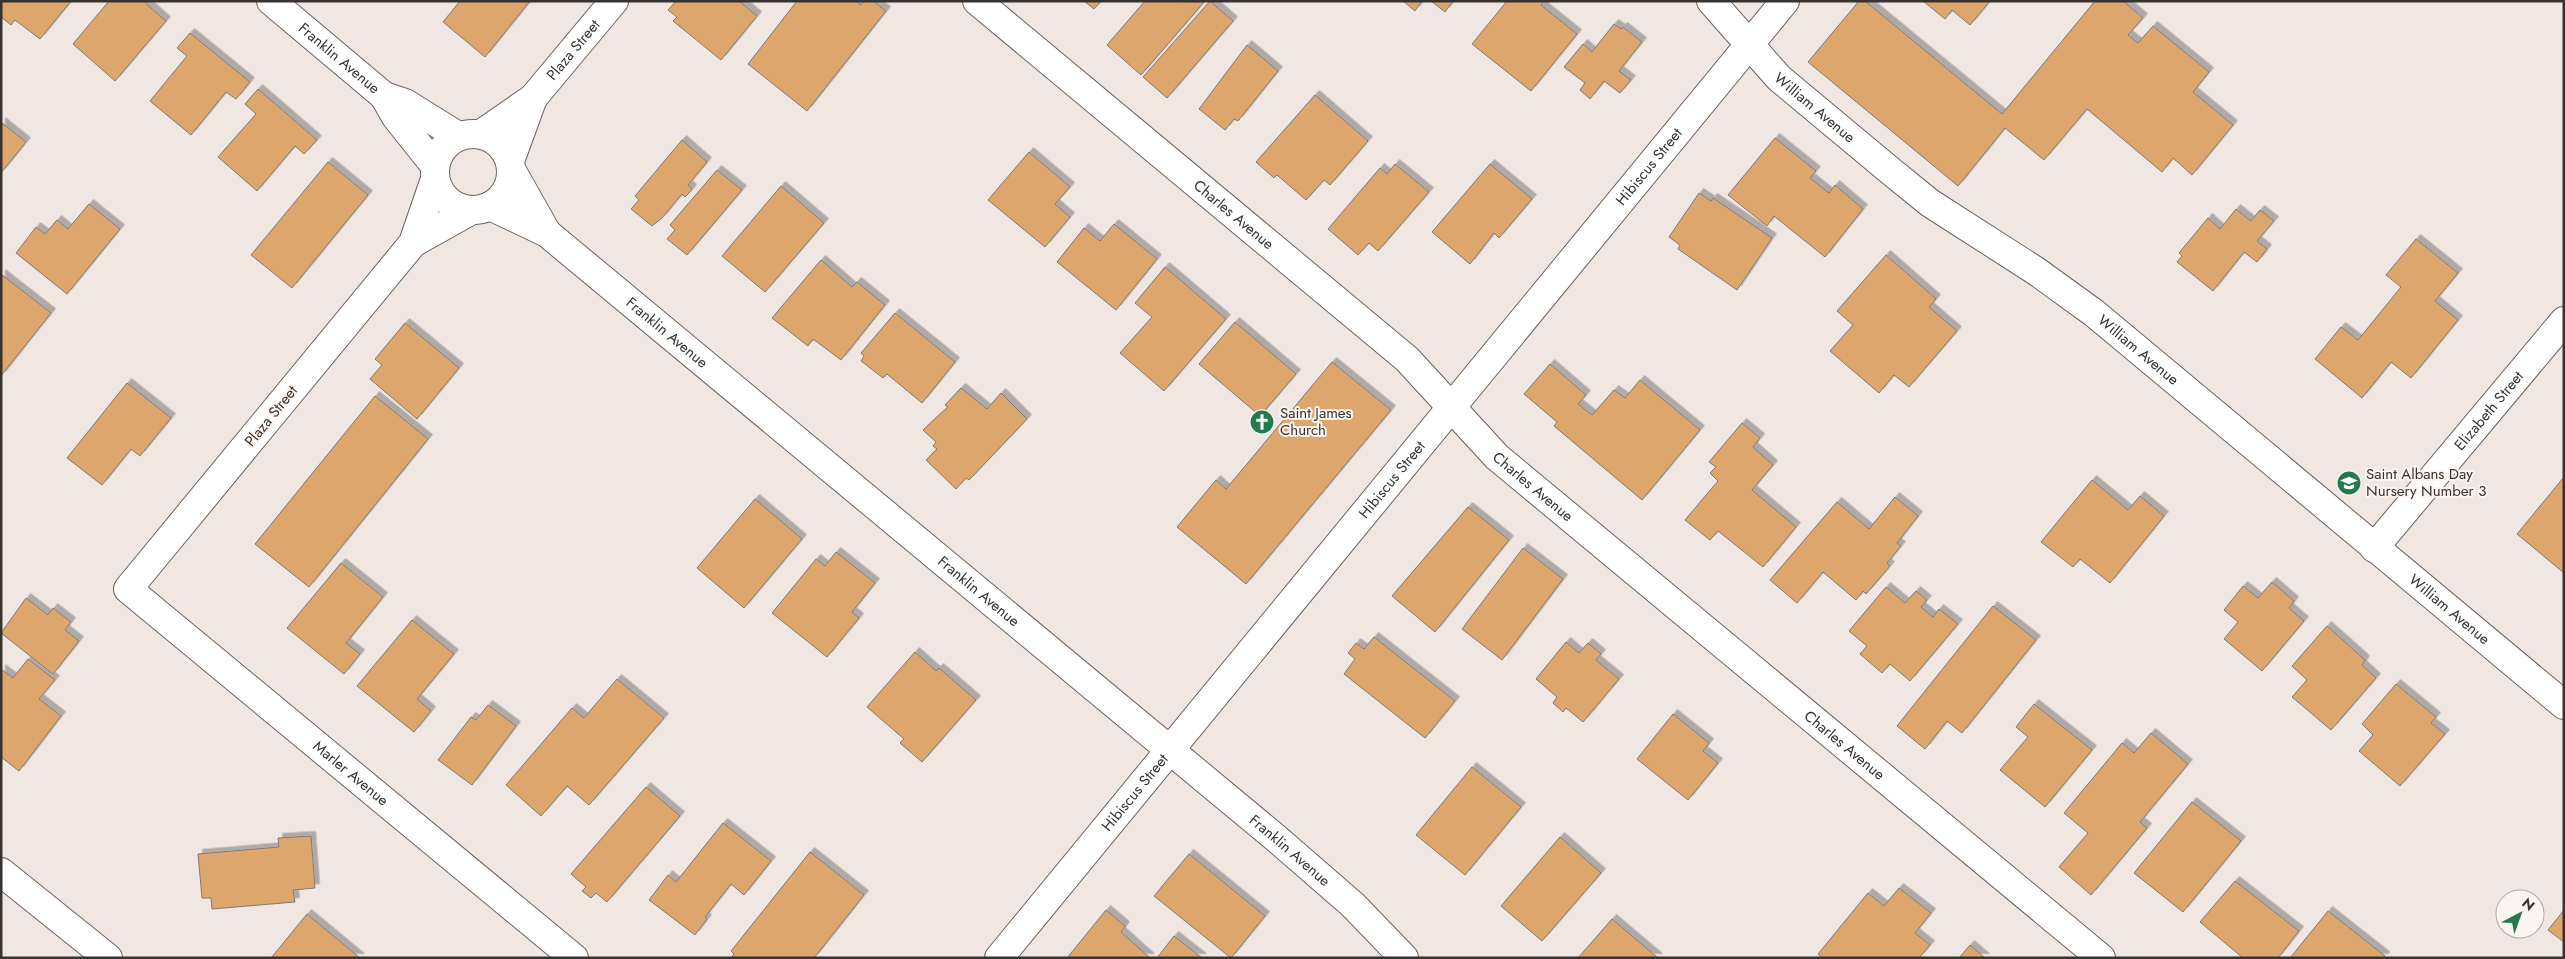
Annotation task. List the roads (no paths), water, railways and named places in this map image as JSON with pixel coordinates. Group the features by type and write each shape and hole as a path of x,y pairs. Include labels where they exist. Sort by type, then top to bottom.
{"street":[{"name":"Franklin Avenue","path":"271,1 384,96 396,117 435,173"},
{"name":"Plaza Street","path":"470,135 533,98 614,1"},
{"name":"Charles Avenue","path":"977,1 1407,359 1497,457 2101,958"},
{"name":"William Avenue","path":"1711,1 1779,78 1893,173 1938,208 2064,290 2564,705"},
{"name":"Hibiscus Street","path":"999,958 1784,1"},
{"name":"Franklin Avenue","path":"384,96 405,103 470,135"},
{"name":"Plaza Street","path":"511,166 533,98"},
{"path":"470,135 500,144 511,166 506,192 481,208 459,207 448,201 440,191 435,173 439,153 447,143 470,135"},
{"name":"Franklin Avenue","path":"511,166 547,233"},
{"name":"Plaza Street","path":"128,589 413,243 435,173"},
{"name":"Franklin Avenue","path":"481,208 547,233 1321,876 1353,905 1404,958"},
{"name":"Plaza Street","path":"413,243 481,208"},
{"name":"Elizabeth Street","path":"2374,548 2564,321"},
{"name":"Marler Avenue","path":"128,589 574,958"},
{"path":"1,872 108,958"}],"place":[{"name":"Saint James Church","path":"1262,422"},
{"name":"Saint Albans Day Nursery Number 3","path":"2349,483"}]}
